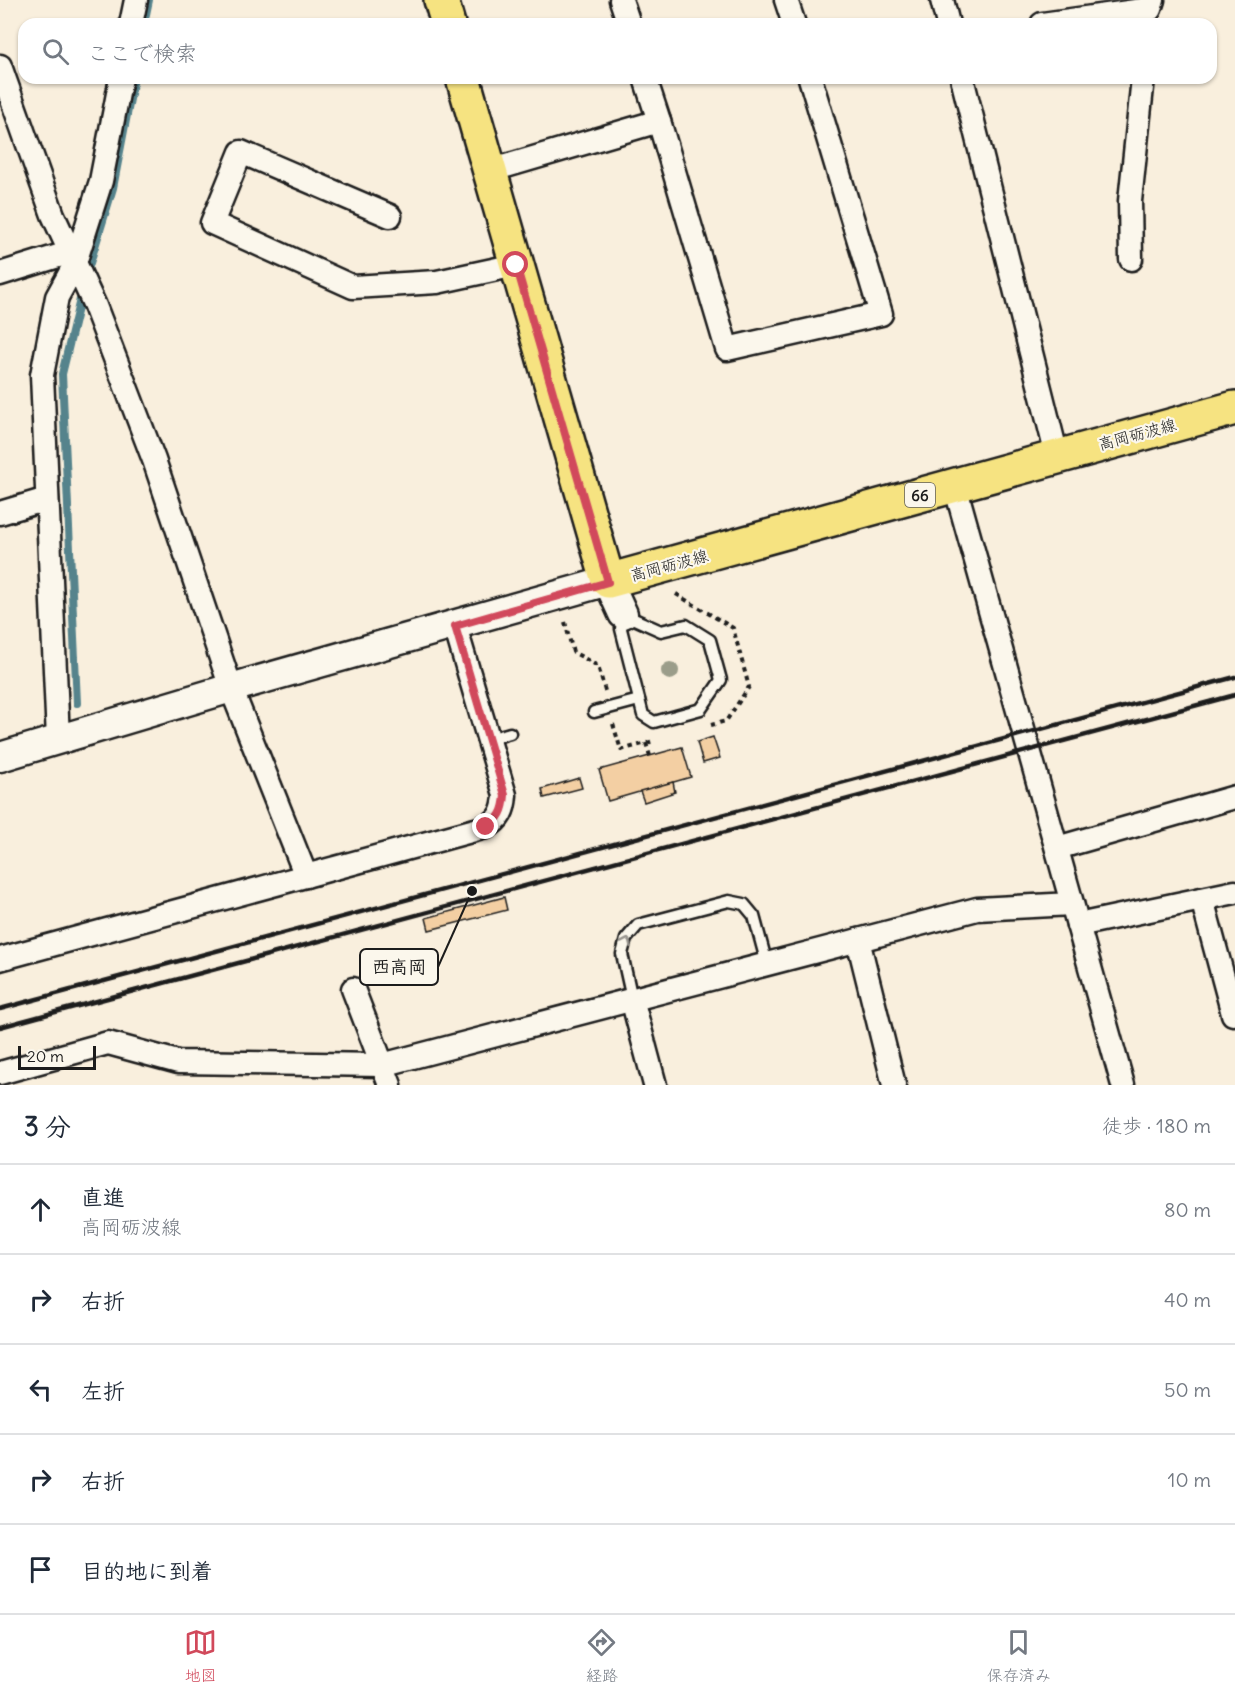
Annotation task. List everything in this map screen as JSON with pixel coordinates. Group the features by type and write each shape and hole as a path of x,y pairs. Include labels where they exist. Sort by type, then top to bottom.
{"main road":[{"path":"441,0 446,18"},
{"name":"高岡砺波線","path":"465,84 608,582 1233,408"}],"street":[{"path":"132,18 136,0"},
{"path":"621,0 627,18"},
{"path":"786,0 792,18"},
{"path":"942,0 946,18"},
{"path":"1092,18 1150,11"},
{"path":"0,66 71,260 95,306 154,460 231,688 306,876"},
{"path":"58,740 42,375 57,297 101,181 120,84"},
{"path":"647,84 728,349 881,314 812,84"},
{"path":"964,84 1057,456"},
{"path":"1131,258 1130,201 1142,84"},
{"path":"489,171 659,121"},
{"path":"390,216 241,152 212,223 353,287 437,282 516,265"},
{"path":"0,274 71,260"},
{"path":"955,486 1123,1085"},
{"path":"0,513 47,499"},
{"path":"0,757 231,688 608,582 623,614"},
{"path":"0,959 486,827 496,822 504,807 505,795 500,736 455,626"},
{"path":"1057,848 1235,797"},
{"path":"1078,925 1235,892"},
{"path":"1202,899 1233,1014"},
{"path":"0,1073 108,1043 178,1062 386,1075 632,999 977,909 1072,904"},
{"path":"858,940 894,1085"},
{"path":"353,989 386,1075"},
{"path":"632,999 655,1085"}],"lane":[{"path":"623,614 661,631 686,625 710,640 721,680 701,709 654,722 643,715 621,629 623,614"},
{"path":"594,712 639,700"},
{"path":"632,999 622,954 626,939 638,925 729,901 744,904 754,916 767,964"}],"path":[{"path":"562,612 573,652 598,666 621,750"},
{"path":"646,743 650,756"}],"building":[{"path":"713,737 720,758 703,763 697,742"},
{"path":"682,747 691,777 608,801 599,770"},
{"path":"579,778 582,788 544,798 542,789"},
{"path":"673,782 675,792 644,802 640,791"},
{"path":"504,897 507,910 429,930 426,918"}],"waterway":[{"path":"145,18 149,0"},
{"path":"86,276 113,188 133,84"},
{"path":"77,703 62,374 82,291"}],"railway":[{"path":"0,1009 1235,677"},
{"path":"0,1027 1235,695"}],"place":[{"name":"西高岡","path":"472,891"}],"route":[{"path":"486,827 496,822 504,807 505,795 455,626 608,582 516,265"}]}
